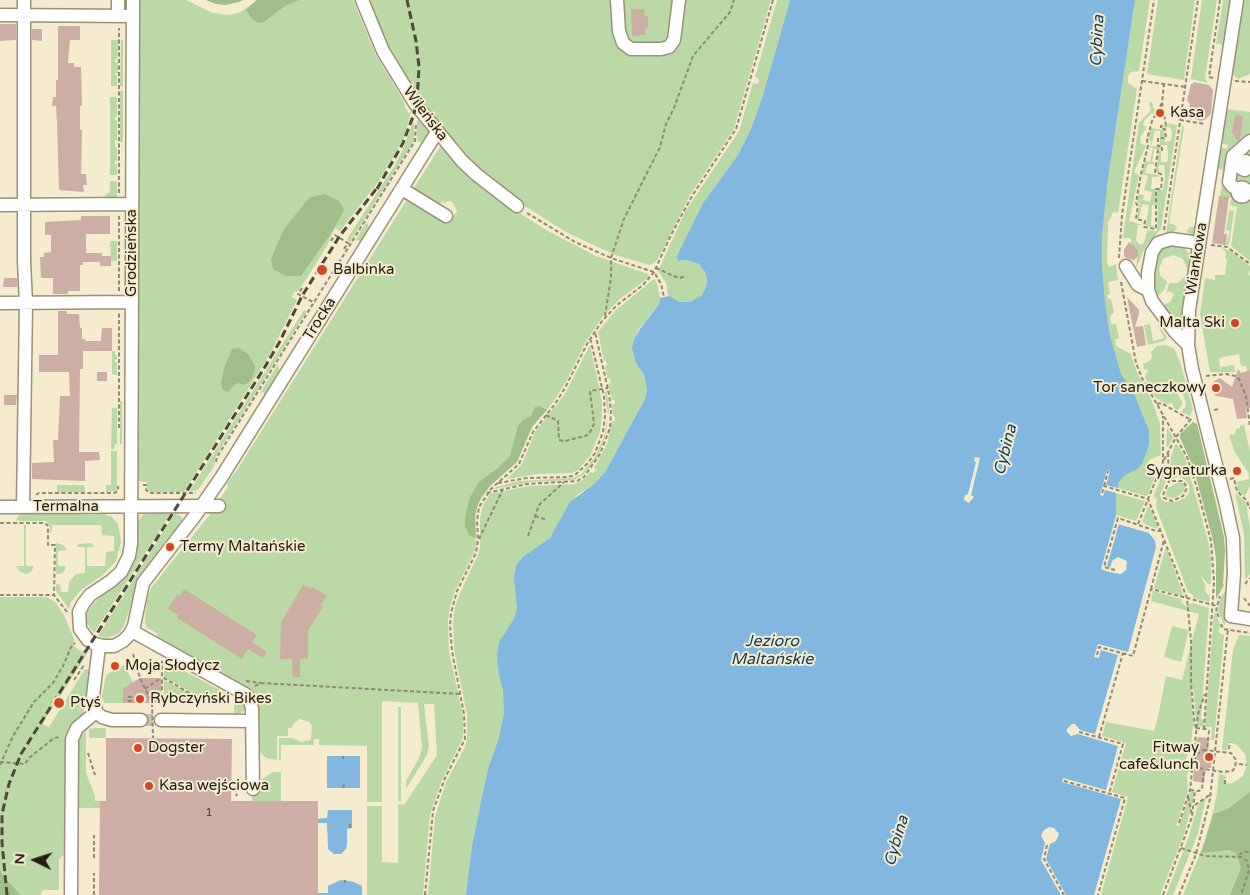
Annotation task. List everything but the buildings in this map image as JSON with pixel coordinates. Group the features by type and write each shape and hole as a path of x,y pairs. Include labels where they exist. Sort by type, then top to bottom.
{"street":[{"path":"23,503 26,303 24,0"},
{"path":"118,0 118,16"},
{"name":"Grodzieńska","path":"132,507 133,0"},
{"name":"Wileńska","path":"362,0 375,34 392,67 416,105 462,161 517,206"},
{"path":"617,0 619,31 623,43 631,49 660,49 669,47 674,40 679,0"},
{"name":"Wiankowa","path":"1231,616 1234,573 1232,529 1194,378 1188,345 1189,310 1237,0"},
{"path":"0,16 133,16"},
{"name":"Trocka","path":"202,506 437,132"},
{"path":"402,189 446,216"},
{"path":"0,205 132,204"},
{"path":"1188,345 1175,332 1152,301 1148,290 1148,273 1154,247 1162,241 1171,239 1199,243"},
{"path":"1122,267 1138,285 1148,290"},
{"path":"0,303 132,302"},
{"name":"Termalna","path":"0,507 23,503 132,507 219,506"},
{"path":"132,507 131,548 125,565 118,575 88,598 80,612 79,624 83,635 99,646 111,646 120,643 132,631 142,583 202,506"},
{"path":"1231,616 1250,619"},
{"path":"132,631 245,694 250,700 252,709 253,788"},
{"path":"99,646 93,696 96,712 102,717 112,720 141,720"},
{"path":"71,895 72,739 77,728 96,712"},
{"path":"161,720 252,721"}],"path":[{"path":"604,318 611,278 611,258 624,219 660,148 666,124 674,108 693,56 730,12 734,0"},
{"path":"425,895 433,812 445,778 465,739 466,724 450,637 451,613 457,591 476,553 478,512 487,493 517,466 534,429 565,388 590,338 604,318 617,305 643,286 654,272 692,196 736,129 773,0"},
{"path":"1154,0 1122,215 1122,267 1136,363 1142,378 1187,457 1211,541 1214,562 1204,729"},
{"path":"1162,241 1198,0"},
{"path":"1220,0 1209,77 1224,79"},
{"path":"1142,81 1186,87"},
{"path":"1162,103 1152,120 1136,203 1138,206 1136,220 1145,221 1144,227 1156,229 1156,188 1161,189 1162,179 1161,174 1155,172 1158,150 1162,150 1162,146 1158,146 1158,138 1166,138 1165,129 1161,129 1161,126 1166,125 1162,103 1164,84"},
{"path":"1180,120 1217,126"},
{"path":"215,466 218,456 415,141 416,124"},
{"path":"517,206 575,242 611,258 654,272 661,284 664,297"},
{"path":"331,241 335,235 349,244"},
{"path":"344,249 349,244"},
{"path":"1222,246 1227,247 1250,264"},
{"path":"656,268 676,277 685,276"},
{"path":"302,288 298,294 315,303"},
{"path":"487,493 527,484 576,481 584,477 600,454 610,428 611,410 595,331"},
{"path":"496,483 527,478 568,477 576,475 595,453 603,432 605,416 602,389 590,338"},
{"path":"1194,378 1226,374 1240,379 1246,396 1250,426"},
{"path":"546,415 558,421 558,440 569,441 585,436 589,434 594,424 590,391 608,388"},
{"path":"1246,396 1250,395"},
{"path":"1157,404 1161,403 1190,420"},
{"path":"1163,414 1163,462"},
{"path":"1138,524 1163,462 1176,437"},
{"path":"1168,452 1169,481 1163,495 1164,498 1172,501 1183,496 1187,488 1184,481 1169,481"},
{"path":"1102,494 1108,471"},
{"path":"528,536 539,505 564,482"},
{"path":"1234,482 1237,491 1247,501 1250,508"},
{"path":"140,485 146,485 146,490 150,493 195,493 199,491"},
{"path":"1104,486 1148,499"},
{"path":"478,542 503,489"},
{"path":"1148,499 1187,598 1191,641 1191,682 1196,728"},
{"path":"535,516 547,520"},
{"path":"1115,570 1104,567 1118,518 1161,531"},
{"path":"0,523 45,523 48,526 48,545 55,545 54,595 70,616"},
{"path":"1097,655 1100,647 1133,656 1165,539"},
{"path":"1247,582 1250,578"},
{"path":"1151,588 1217,606"},
{"path":"0,595 54,595"},
{"path":"1216,612 1217,600"},
{"path":"1179,895 1196,854 1211,794 1231,616"},
{"path":"1222,626 1223,629 1250,633"},
{"path":"68,738 54,738 29,758 25,764 1,763 13,736 34,702 53,683 72,647 78,641"},
{"path":"1099,737 1123,653"},
{"path":"133,654 140,678 152,703 153,738"},
{"path":"145,689 158,680 162,680 162,701 203,701 162,678 162,656"},
{"path":"74,680 84,665"},
{"path":"245,694 261,683 461,694"},
{"path":"1179,823 1190,790 1198,714 1206,690"},
{"path":"1196,728 1209,731 1206,750"},
{"path":"1079,732 1124,744 1110,794"},
{"path":"1229,749 1230,742"},
{"path":"1206,750 1216,751 1231,753 1236,760 1232,770 1229,772 1198,768 1195,759 1200,752 1206,750"},
{"path":"88,753 95,775"},
{"path":"1239,764 1247,766"},
{"path":"1190,790 1202,789 1204,770"},
{"path":"1225,784 1226,777"},
{"path":"1064,781 1125,798 1098,895"},
{"path":"233,788 236,796"},
{"path":"1163,895 1192,817 1195,805 1195,790"},
{"path":"1195,805 1211,794"},
{"path":"1188,796 1192,817"},
{"path":"350,823 350,828"},
{"path":"94,835 94,858"},
{"path":"1047,845 1044,859 1064,895"},
{"path":"1181,848 1196,854 1237,856 1247,861 1249,870 1241,895"},
{"path":"1237,856 1244,852 1250,852"},
{"path":"94,873 94,895"}],"green space":[{"path":"139,0 186,0 213,13 230,15 241,12 257,0 353,0 376,55 405,103 405,108 409,113 411,112 405,135 389,165 340,231 335,228 327,246 305,281 298,291 294,292 292,297 297,300 270,354 184,492 150,492 147,489 147,482 138,481"},
{"path":"206,0 243,0 225,5"},
{"path":"257,0 299,0 285,6 264,22 258,23 252,19 246,10"},
{"path":"367,0 771,0 734,129 690,195 658,259 650,265 615,255 566,232 520,203 467,160 418,99 388,49"},
{"path":"777,0 790,0 763,95 751,129 738,155 703,203 678,261 686,260 699,264 705,272 707,279 706,287 701,296 696,300 679,302 668,296 666,283 658,271 685,212 739,131 753,83 758,84 759,79 755,77"},
{"path":"1135,0 1150,0 1139,71 1131,72 1128,76 1128,83 1137,89 1118,213 1113,212 1108,221 1107,263 1109,267 1116,264 1118,280 1108,282 1110,294 1107,295 1108,299 1111,299 1114,312 1110,317 1111,324 1116,324 1119,338 1115,340 1116,346 1131,354 1136,370 1152,401 1160,424 1161,455 1149,460 1148,465 1156,474 1146,496 1118,488 1119,482 1125,475 1129,394 1112,356 1095,251 1101,194 1107,186"},
{"path":"1158,0 1195,0 1184,80 1147,74"},
{"path":"1202,0 1217,0 1205,78 1208,83 1191,79 1189,81"},
{"path":"1223,0 1232,0 1225,45 1216,44"},
{"path":"1243,0 1250,0 1250,74 1238,79 1231,73"},
{"path":"111,40 118,40 117,59 115,59 115,62 118,62 118,73 115,73 117,75 117,86 111,86"},
{"path":"121,40 123,40 123,86 120,86"},
{"path":"120,91 123,91 123,142 120,142"},
{"path":"110,97 117,97 117,117 115,117 115,120 117,120 117,140 115,140 115,147 117,148 117,161 115,161 115,164 117,164 117,175 110,175"},
{"path":"1149,102 1152,102 1156,111 1144,121 1143,125 1147,127 1141,136 1140,143 1146,146 1134,172 1139,175 1129,221 1143,225 1138,225 1136,240 1140,245 1144,243 1147,230 1157,231 1157,189 1163,190 1165,178 1164,165 1159,165 1159,173 1156,172 1159,151 1161,151 1161,162 1167,162 1168,158 1167,145 1160,145 1160,139 1165,139 1165,142 1171,141 1172,132 1170,127 1164,128 1163,126 1169,125 1168,123 1177,125 1161,229 1147,244 1136,268 1138,250 1131,245 1131,238 1123,238 1139,123 1151,110"},
{"path":"1226,109 1250,112 1250,261 1231,246 1237,207 1233,206 1233,208 1230,203 1232,198 1220,196 1224,170 1217,168 1221,148 1227,149 1228,145 1221,143"},
{"path":"421,118 430,134 422,149 420,141 417,142 417,121"},
{"path":"414,120 414,141 350,242 347,239 393,168 403,149"},
{"path":"1182,126 1184,127 1169,223 1177,228 1174,232 1166,234"},
{"path":"1151,128 1164,130 1165,137 1160,137 1160,131 1155,131 1151,146 1161,147 1161,149 1154,149 1152,162 1154,164 1148,164 1145,173 1159,175 1159,177 1152,177 1151,189 1156,189 1155,205 1152,205 1151,225 1155,227 1146,226 1149,205 1142,204 1139,218 1137,218 1140,203 1137,202 1139,194 1144,195 1143,200 1150,202 1152,192 1144,190 1148,176 1142,174 1145,161 1150,162 1153,148 1150,147 1151,141 1148,140"},
{"path":"1211,130 1195,235 1192,236 1187,231 1190,227 1195,227"},
{"path":"440,147 445,149 515,210 546,230 596,256 648,274 649,277 620,299 603,316 585,343 567,380 554,401 532,427 517,462 491,485 478,504 475,517 476,546 455,591 448,621 449,651 463,716 463,738 442,780 430,815 423,895 367,895 367,806 382,806 382,862 398,863 398,804 404,805 437,755 434,704 424,704 429,746 427,755 406,789 406,781 419,758 422,748 418,703 382,701 382,802 367,802 367,746 319,745 319,739 314,739 314,745 281,745 281,760 279,760 279,738 293,738 301,742 311,740 312,726 309,722 300,719 291,728 288,728 288,736 277,736 277,760 266,758 258,747 249,690 156,638 158,634 146,627 145,620 147,600 151,588 212,512 216,512 223,502 220,499 228,487 227,483 408,198 412,198 450,221 457,211 452,202 444,203 442,201 439,205 412,191"},
{"path":"110,181 117,181 117,199 111,202 105,196 110,191"},
{"path":"325,194 339,201 344,210 332,232 301,276 286,276 273,269 271,259 284,229 310,197"},
{"path":"1229,210 1234,211 1229,245 1226,245 1230,231 1226,230"},
{"path":"367,221 370,232 360,248 359,240 355,241"},
{"path":"110,241 117,241 117,261 111,261"},
{"path":"1165,244 1183,246 1191,256 1183,318 1180,321 1173,320 1163,308 1174,295 1168,291 1166,294 1169,283 1178,283 1186,275 1187,269 1183,259 1173,255 1163,259 1159,269 1160,275 1167,282 1164,290 1158,296 1158,300 1154,289 1155,260 1159,250"},
{"path":"1222,248 1231,251 1250,266 1248,274 1250,276 1250,370 1247,371 1246,366 1241,366 1239,354 1219,358 1220,367 1234,365 1235,372 1210,372 1200,314 1205,278 1215,280 1215,275 1225,275 1227,259 1225,258 1226,253"},
{"path":"654,279 657,283 660,298 659,304 639,329 634,339 636,362 644,376 647,389 645,399 605,472 595,483 577,495 550,538 512,670 474,895 428,895 435,817 446,782 465,747 467,739 467,715 454,650 453,621 460,593 478,555 480,547 480,518 483,505 490,494 529,486 574,484 584,479 590,472 593,473 596,470 594,468 607,444 612,421 615,421 612,405 615,404 615,400 612,400 608,384 611,383 610,378 607,379 605,366 607,365 606,361 604,361 598,332 615,311"},
{"path":"304,310 307,311 216,456 214,466 198,490 189,492"},
{"path":"1150,324 1153,341 1164,338 1157,324 1167,337 1165,341 1148,345 1144,325"},
{"path":"590,345 602,401 602,416 600,432 590,456 578,470 572,473 538,474 507,479 522,464 535,432 565,394"},
{"path":"1165,345 1174,348 1180,362 1193,409 1190,416 1181,412 1186,403 1179,384 1173,382 1182,401 1182,405 1178,410 1174,408 1172,403 1166,404 1156,398 1145,377 1148,372 1147,369 1144,370 1143,364 1150,361 1152,357 1151,352 1157,346"},
{"path":"239,348 248,354 255,366 254,374 249,382 244,385 238,383 228,392 223,390 221,385 224,368 232,349"},
{"path":"112,351 115,351 115,355 117,355 115,362 117,362 117,375 112,374"},
{"path":"278,364 280,375 265,400 264,392 260,393"},
{"path":"607,391 609,408 606,435 597,458 583,475 574,480 532,482 494,489 520,481 573,478 581,474 595,457 605,434 608,416 605,392"},
{"path":"120,401 122,401 122,444 120,444"},
{"path":"540,406 547,410 532,427 517,462 491,485 481,497 475,517 476,538 469,535 465,526 465,517 470,497 479,482 510,456 518,426 523,420 531,416 535,407"},
{"path":"112,408 117,408 117,444 115,444 114,449 111,449"},
{"path":"1193,422 1197,424 1224,537 1224,585 1216,599 1216,559 1213,540 1193,466 1180,438 1180,434"},
{"path":"1244,425 1250,452 1250,486 1245,496 1238,491 1237,482 1249,479 1248,472 1234,451 1229,435 1235,434 1236,429"},
{"path":"1167,429 1173,437 1167,447 1166,445"},
{"path":"1177,444 1184,455 1208,541 1211,559 1211,584 1208,584 1201,577 1206,586 1205,591 1210,597 1209,602 1194,598 1188,592 1156,507 1157,499 1154,495 1165,467 1167,479 1160,495 1161,499 1165,502 1175,502 1185,498 1189,493 1189,485 1184,479 1178,477 1171,479 1171,456"},
{"path":"111,451 117,451 117,488 115,491 106,492 106,485 111,485"},
{"path":"1178,482 1184,484 1185,489 1183,492 1175,498 1166,497 1167,489"},
{"path":"57,485 84,485 85,492 57,492"},
{"path":"1105,490 1145,501 1136,521 1116,515 1114,523"},
{"path":"1235,493 1246,502 1250,528 1250,574 1246,579 1244,534"},
{"path":"1148,507 1150,507 1158,527 1156,529 1142,522"},
{"path":"24,513 107,513 107,516 111,516 118,524 121,542 116,561 104,574 80,591 71,602 69,609 56,591 56,584 60,585 61,592 68,592 69,582 76,574 85,573 85,547 77,547 78,544 91,543 95,547 87,547 87,566 105,566 106,552 114,551 114,536 102,535 101,525 52,525 50,533 50,526 46,521 16,520 19,515"},
{"path":"148,513 171,513 94,633 87,623 87,612 94,603 122,579 136,552 138,521 143,515"},
{"path":"175,513 182,517 182,525 139,579 124,626 119,633 113,636 106,638 98,636"},
{"path":"24,525 26,525 26,566 34,566 31,572 25,574 19,571 16,566 24,566"},
{"path":"56,543 63,545 67,550 58,551 58,566 66,566 63,573 59,574 56,574"},
{"path":"1166,547 1183,594 1182,596 1154,588"},
{"path":"1227,587 1227,607 1224,625 1218,611 1219,601"},
{"path":"1153,591 1181,599 1182,603 1186,606 1193,603 1209,608 1201,719 1204,720 1203,727 1198,726 1193,687 1191,687 1195,726 1193,726 1191,744 1194,745 1186,758 1191,772 1188,772 1187,775 1188,791 1176,826 1179,826 1191,792 1194,792 1192,805 1184,834 1160,895 1101,895 1128,797 1112,792 1126,743 1102,736 1106,722 1154,731 1166,676 1182,680 1199,614 1151,601"},
{"path":"0,597 46,597 55,602 64,615 74,639 74,646 82,652 84,649 87,654 42,724 49,727 85,669 90,670 86,706 79,721 65,854 59,859 59,890 42,890 41,895 21,895 3,876 0,869"},
{"path":"1215,612 1221,627 1219,628 1219,633 1224,635 1214,740 1211,740 1212,727 1205,727"},
{"path":"1172,626 1189,630 1181,662 1164,657"},
{"path":"1239,635 1250,636 1250,895 1183,895 1208,834 1217,794 1219,774 1225,775 1224,784 1233,783 1243,776 1247,765 1245,754 1237,745 1229,742 1227,750 1222,750 1233,650"},
{"path":"164,660 229,695 229,703 205,703 205,700 164,677"},
{"path":"124,665 133,682 123,688 123,703 104,703 102,696 106,675"},
{"path":"164,680 202,700 164,700"},
{"path":"234,692 245,702 245,709 239,715 234,715"},
{"path":"398,707 401,707 401,801 398,801"},
{"path":"106,728 106,738 89,738 89,729"},
{"path":"86,731 86,773 95,796 95,801 100,801 100,808 78,808 78,744 80,737"},
{"path":"273,772 281,772 281,801 252,801 252,793 259,793 262,779"},
{"path":"1250,792 1250,895 1230,895 1241,868 1236,853 1229,850 1201,853 1213,814 1228,809"},
{"path":"1206,798 1198,833 1173,895 1166,895 1189,836 1198,804"},
{"path":"0,869 3,876 21,895 0,895"}],"water":[{"name":"Jezioro Maltańskie","path":"790,0 1135,0 1107,186 1102,235 1102,267 1110,336 1121,374 1135,396 1149,431 1149,445 1142,464 1136,470 1125,475 1119,482 1118,488 1106,485 1110,471 1107,470 1100,495 1103,496 1105,490 1116,493 1114,523 1149,533 1155,541 1156,547 1128,652 1098,644 1094,657 1099,658 1101,650 1118,655 1095,734 1080,730 1075,724 1072,724 1067,729 1071,736 1078,734 1118,746 1106,790 1063,778 1062,782 1121,799 1094,895 466,895 472,846 488,769 499,738 504,712 503,690 497,659 499,642 514,619 517,608 514,577 516,566 523,557 550,538 570,502 595,483 605,472 645,399 647,389 644,375 636,363 632,349 634,339 659,304 660,298 670,296 679,302 690,302 701,296 706,287 707,279 705,272 699,264 686,260 678,261 677,256 703,203 738,155 751,129 763,95","holes":["975,457 980,458 971,495 974,497 969,503 964,500 965,495 968,494 976,462 974,461","1118,557 1127,561 1126,570 1121,574 1109,572 1112,561","1049,827 1054,828 1059,834 1056,841 1050,844 1045,843 1041,836 1043,831"]},
{"path":"327,756 360,756 360,788 327,788"},
{"path":"328,810 352,810 352,828 347,829 347,845 341,854 334,854 328,849 327,823 318,823 318,819 327,818"},
{"path":"341,880 354,882 362,886 362,895 318,895 318,893 328,893 328,886"}],"pier":[{"path":"1114,523 1119,524 1107,566 1110,567 1109,572 1101,569"},
{"path":"1045,843 1050,844 1046,859 1066,895 1061,895 1041,860"}],"tunnel":[{"path":"141,720 161,720"}],"railway":[{"path":"377,189 403,143 417,100 419,67 416,41 407,0"},
{"path":"7,895 2,843 2,814 9,784 21,754 263,370 279,343 302,296 339,237 380,184"}],"place":[{"name":"Kasa","path":"1160,113"},
{"name":"Balbinka","path":"322,270"},
{"name":"Malta Ski","path":"1235,323"},
{"name":"Tor saneczkowy","path":"1216,388"},
{"name":"Sygnaturka","path":"1237,471"},
{"name":"Termy Maltańskie","path":"170,547"},
{"name":"Moja Słodycz","path":"115,666"},
{"name":"Rybczyński Bikes","path":"140,699"},
{"name":"Ptyś","path":"59,703"},
{"name":"Dogster","path":"138,748"},
{"name":"Fitway cafe&lunch","path":"1209,757"},
{"name":"Kasa wejściowa","path":"149,786"}],"water label":[{"name":"Cybina","path":"1098,41"},
{"name":"Cybina","path":"1006,450"},
{"name":"Cybina","path":"897,841"}]}
